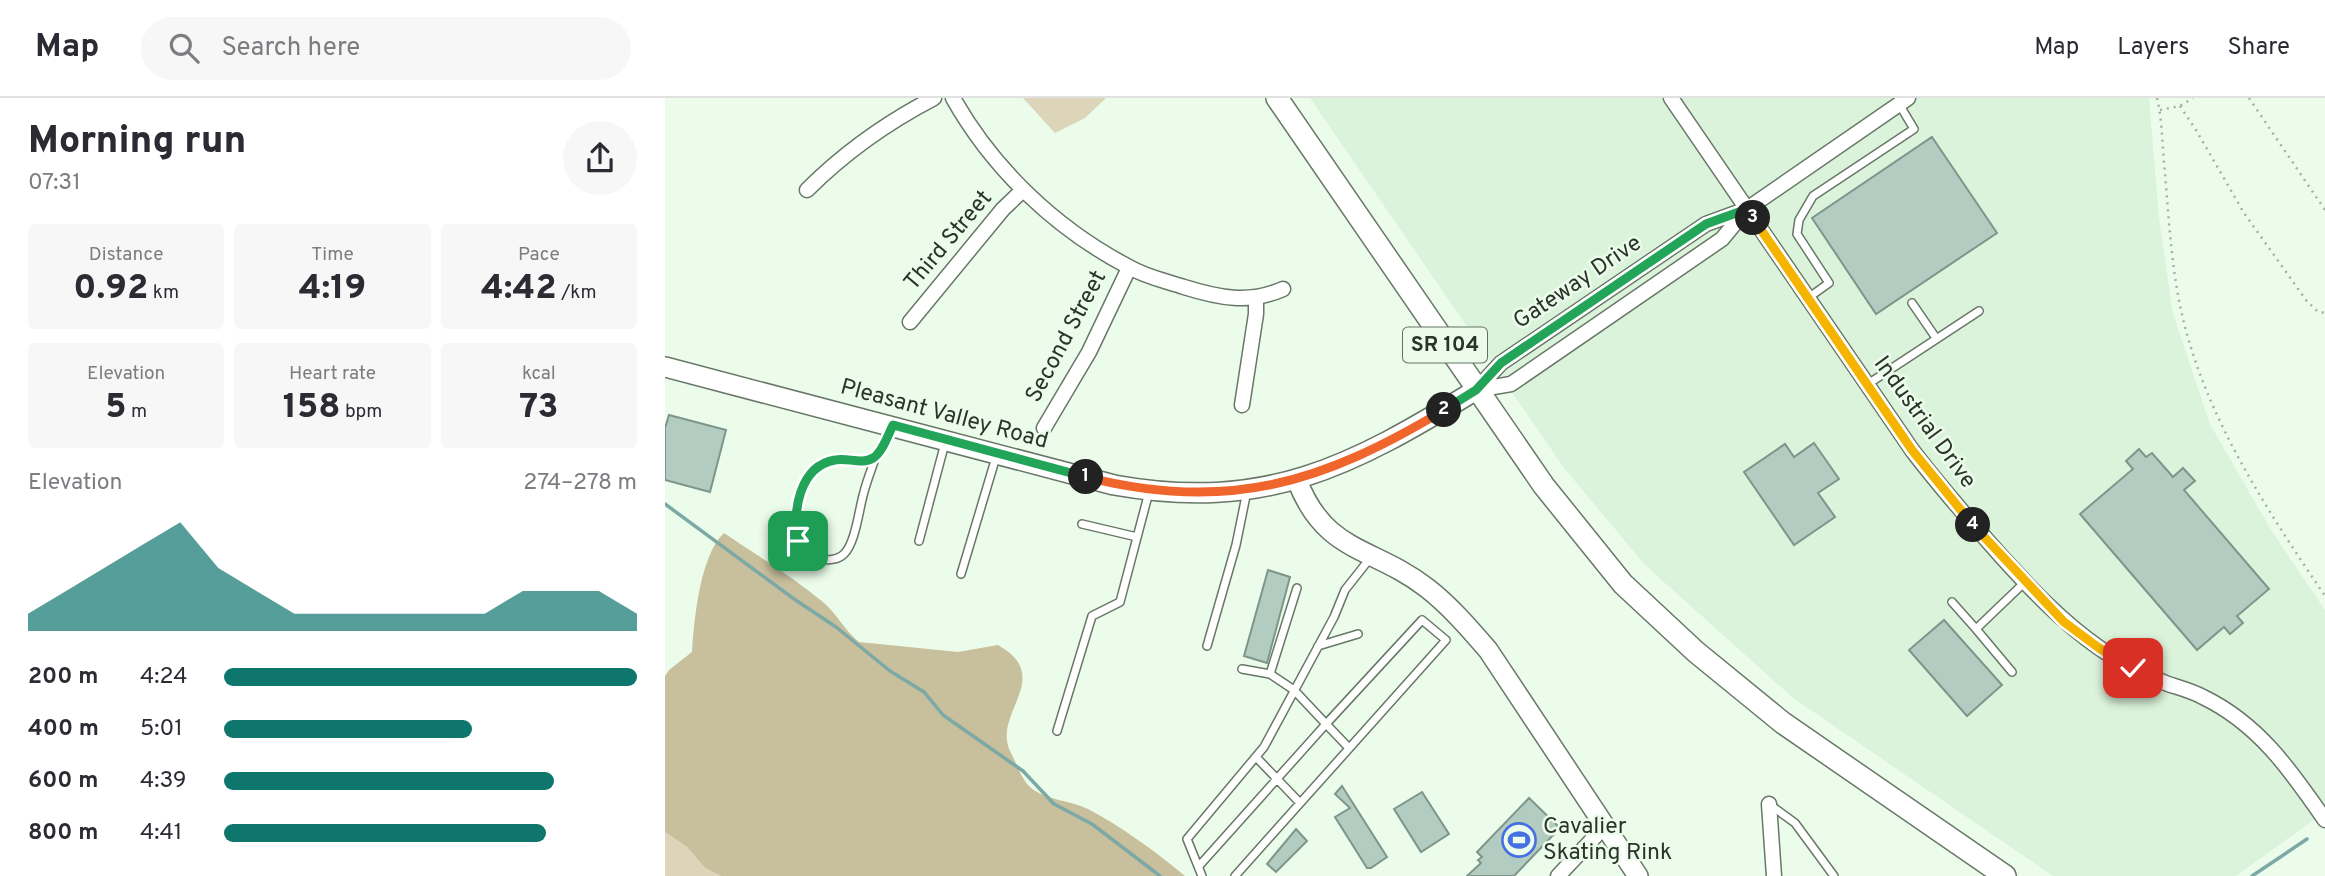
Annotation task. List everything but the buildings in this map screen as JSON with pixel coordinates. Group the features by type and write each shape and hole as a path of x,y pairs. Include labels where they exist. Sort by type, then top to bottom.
{"main road":[{"name":"SR 104","path":"1277,98 1544,486 1623,584 1696,652 1783,723 2005,876"}],"street":[{"path":"807,190 835,161 870,135 934,98"},
{"path":"953,98 981,143 1023,190 1077,236 1129,268 1203,293 1236,299 1256,298 1283,289"},
{"name":"Industrial Drive","path":"1671,98 1937,484 2025,582 2064,622 2099,648 2133,668 2202,696 2252,729 2288,767 2325,820"},
{"name":"Gateway Drive","path":"1476,390 1501,363 1706,224 1747,209 1904,101"},
{"name":"Third Street","path":"910,322 1003,209 1023,190"},
{"name":"Gateway Drive","path":"1476,390 1511,384 1722,239 1747,209"},
{"name":"Second Street","path":"1044,428 1089,352 1129,268"},
{"path":"1242,405 1256,298"},
{"name":"Pleasant Valley Road","path":"665,367 1114,485 1190,494 1248,490 1297,480 1333,468 1375,449 1476,390"},
{"path":"1297,480 1305,503 1326,529 1426,587 1468,626 1487,650 1638,876"},
{"path":"1769,804 1774,876"},
{"path":"1558,876 1604,827"}],"lane":[{"path":"1808,298 1829,283 1797,234 1799,220 1813,196 1914,129 1904,101"},
{"path":"1912,303 1936,338"},
{"path":"1867,385 1979,312"},
{"path":"876,457 870,460 829,461 817,469 808,480 800,495 795,526 798,541 811,556 824,560 844,554 855,529 864,489 876,457 893,425"},
{"path":"919,541 946,440"},
{"path":"961,574 997,454"},
{"path":"1206,646 1236,545 1248,490"},
{"path":"1057,731 1092,616 1120,602 1149,491"},
{"path":"1082,524 1137,537"},
{"path":"1202,876 1187,839 1264,747 1345,590 1371,557"},
{"path":"1976,629 2025,582"},
{"path":"1270,674 1297,588"},
{"path":"1952,602 2012,673"},
{"path":"1199,866 1422,620 1446,640 1235,876"},
{"path":"1318,646 1358,634"},
{"path":"1242,669 1270,674 1294,690 1349,748"},
{"path":"1256,757 1300,803"},
{"path":"1769,804 1795,823 1834,876"}],"path":[{"path":"2157,98 2172,255 2179,298 2197,363 2227,436 2265,503 2325,596"},
{"path":"2160,110 2180,106 2193,98"},
{"path":"2249,98 2325,210"},
{"path":"2180,106 2251,223 2306,300 2317,311 2325,313"}],"shaded area":[{"path":"1023,98 1105,99 1085,118 1055,133"},
{"path":"1310,98 2149,98 2159,218 2173,313 2210,424 2271,530 2325,610 2325,812 2236,876 2053,876 1793,698 1645,565 1564,468"},
{"path":"724,533 823,602 859,642 958,652 998,645 1014,658 1022,670 1022,683 1008,724 1007,739 1026,783 1035,791 1081,806 1101,816 1185,876 721,876 705,868 687,847 665,832 665,676 692,652 704,572 709,556"},
{"path":"665,832 687,847 705,868 721,876 665,876"}],"waterway":[{"path":"665,504 836,627 890,671 924,692 943,715 1023,771 1054,804 1092,824 1160,876"},
{"path":"2252,876 2307,839"}],"place":[{"name":"Cavalier Skating Rink","path":"1519,840"}],"route":[{"path":"798,541 796,509 800,495 817,469 838,459 855,461 876,457 893,425 1114,485 1149,491 1190,494 1248,490 1297,480 1333,468 1375,449 1476,390 1501,363 1706,224 1747,209 1937,484 2064,622 2099,648 2133,668"}]}
